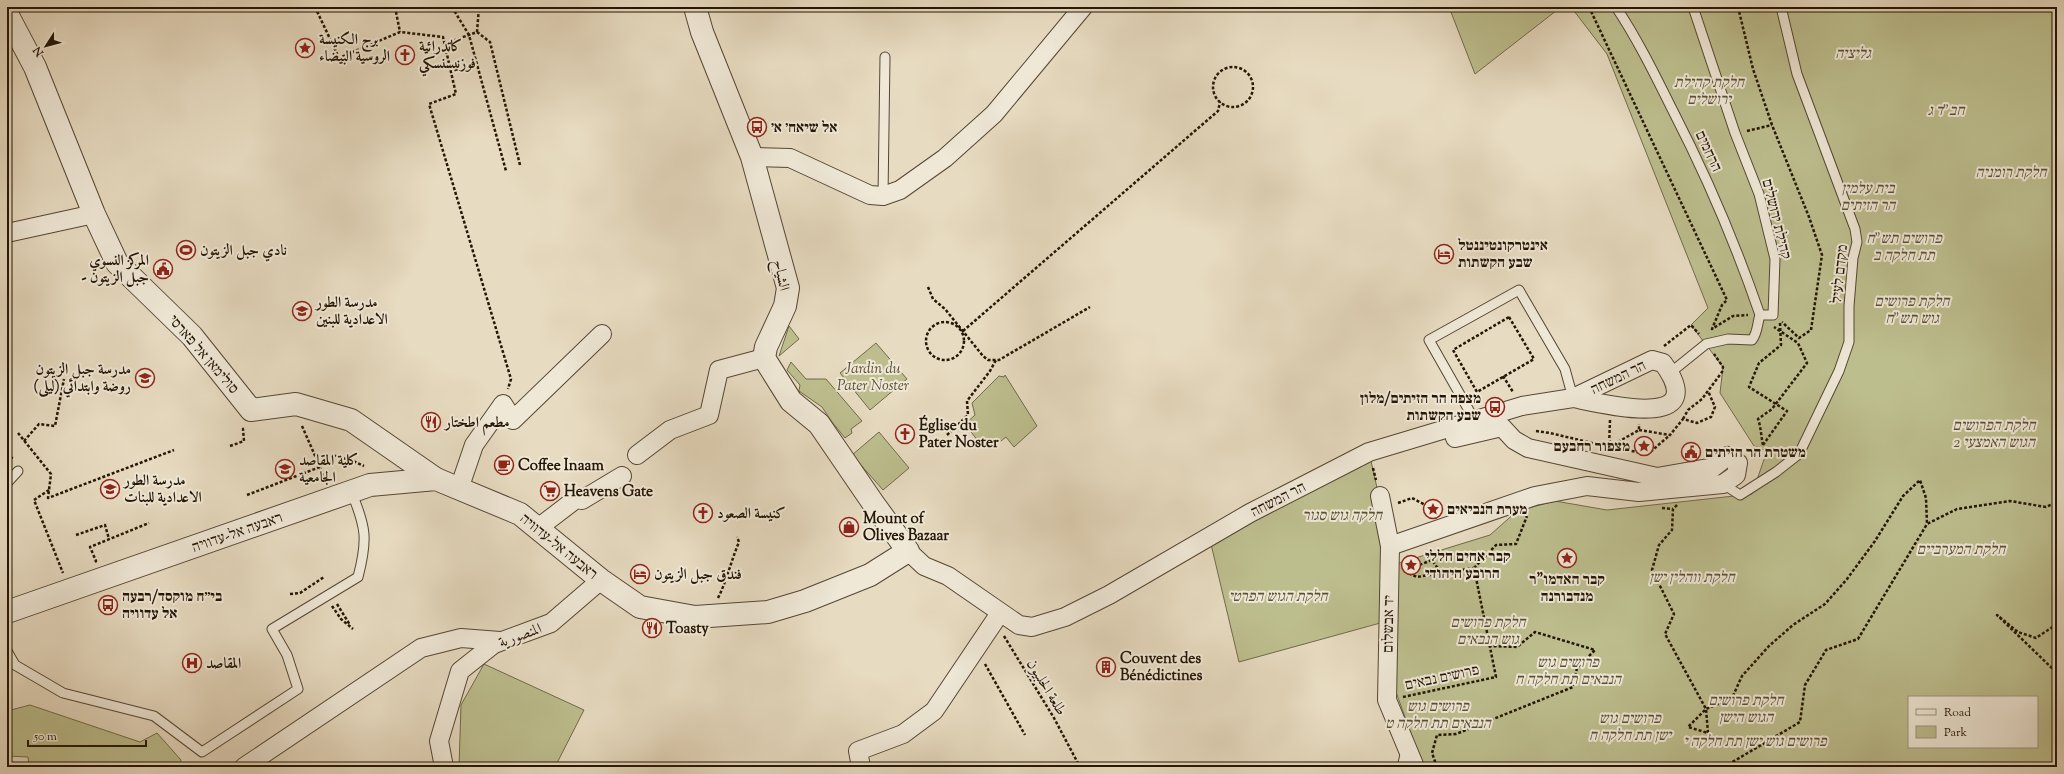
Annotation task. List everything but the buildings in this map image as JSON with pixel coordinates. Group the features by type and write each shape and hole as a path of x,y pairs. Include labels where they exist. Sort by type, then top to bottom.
{"street":[{"name":"الشياح","path":"695,7 702,32 752,157 788,288 785,306 766,347 764,358"},
{"path":"752,157 790,158 870,195 883,196 900,190 945,158 994,114 1083,7"},
{"name":"סולימאן אל פארסי","path":"7,14 35,67 94,214 117,263 192,336 251,410 296,404 351,420 436,479"},
{"path":"7,233 94,214"},
{"path":"458,489 474,445 504,402 513,420 602,334"},
{"path":"637,455 670,430 709,415 719,370 764,358 791,401 818,424 908,551 924,566 948,576 997,616 934,711 903,734 858,751 861,767"},
{"name":"הר המשחה","path":"997,616 1019,625 1032,627 1065,617 1109,596 1250,513 1369,452 1522,406 1573,398 1652,360 1663,363 1675,384 1676,394 1670,403 1651,410 1623,409 1573,398"},
{"path":"1369,452 1396,451 1502,427 1514,440 1528,448 1657,477 1714,467 1728,456 1738,463 1736,475 1723,484 1639,492 1587,486 1535,496 1390,546"},
{"path":"538,528 576,499 582,500 622,476"},
{"name":"ראבעה אל-עדוויה","path":"7,612 370,485 436,479 520,514 601,580 640,607 695,617 768,612 805,601 870,575 908,551"},
{"name":"יד אבשלום","path":"1381,502 1390,546 1387,700 1415,767"},
{"name":"المنصورية","path":"444,767 439,741 460,671 494,644 552,623 601,580"},
{"path":"244,767 421,648 461,638 500,642"}],"lane":[{"name":"הרחמים","path":"1616,7 1636,37 1708,182 1743,264 1760,315"},
{"name":"קהילת ירושלים","path":"1693,7 1735,133 1758,194 1775,259 1773,315 1760,315"},
{"name":"מקדם לעיל","path":"1723,484 1740,495 1776,472 1799,454 1839,372 1849,342 1849,306 1853,258 1857,242 1855,229 1797,74 1782,7"},
{"path":"883,196 884,57"},
{"path":"1474,420 1429,340 1519,290 1565,369 1573,398"},
{"path":"1670,373 1706,344 1728,339 1752,340 1756,334 1757,323 1760,315"},
{"path":"7,483 18,471"},
{"path":"7,651 15,665 63,693 154,716 202,752 298,689 287,655 272,629 358,577 365,551 363,519 341,495"},
{"path":"1402,767 1406,748"}],"path":[{"path":"315,7 339,58 400,32 443,37 456,94 429,104 510,379 504,402"},
{"path":"395,7 400,32"},
{"path":"452,7 469,35 506,171"},
{"path":"478,32 479,7"},
{"path":"1589,7 1727,300 1722,305 1712,329 1732,316 1760,315 1780,332 1798,343 1807,363 1776,404 1758,419 1761,426 1760,433 1763,445 1787,411 1776,404 1749,387 1759,363 1781,345 1780,332 1780,320 1799,338 1811,330 1822,255 1809,217 1772,126 1753,69 1738,7"},
{"path":"444,44 478,32"},
{"path":"478,32 490,42 520,165"},
{"path":"963,331 1218,111 1220,102 1213,89 1213,82 1222,70 1231,67 1244,70 1249,74 1253,84 1250,98 1241,106 1234,107 1226,106 1220,102"},
{"path":"1735,133 1772,126"},
{"path":"928,287 933,299 945,309 983,356 988,360 996,360 1013,353 1090,307"},
{"path":"1509,317 1534,359 1477,392 1453,350 1509,317"},
{"path":"945,322 952,323 963,331 964,345 959,354 954,358 941,360 929,352 926,339 928,333 934,326 945,322"},
{"path":"947,435 968,415 967,401 990,371 996,360"},
{"path":"24,441 39,424 55,426 64,379"},
{"path":"1530,431 1550,433 1609,447 1648,454 1670,435 1683,419 1697,423 1711,417 1715,408 1708,390"},
{"path":"1609,447 1610,416"},
{"path":"1639,419 1639,430"},
{"path":"302,425 320,467 341,495"},
{"path":"230,446 244,441 243,429 249,427"},
{"path":"1609,447 1639,430 1670,435"},
{"path":"18,433 51,474 48,498 174,450"},
{"path":"1369,452 1381,502 1412,498 1433,509"},
{"path":"247,495 320,467 324,460 332,455 352,460 364,466"},
{"path":"1694,487 1673,509 1672,530 1659,545 1652,570 1674,614 1665,634 1706,709 1708,732 1688,727 1706,709 1732,698 1742,676 1769,646 1793,625 1824,604 1847,579 1875,541 1903,496 1920,480 1926,498 1927,524"},
{"path":"49,490 34,500 63,574 70,571"},
{"path":"1438,574 1439,570 1432,560 1404,571 1417,577 1438,574 1474,568 1496,545 1516,544 1535,496"},
{"path":"1724,767 1800,722 1805,685 1826,650 1858,639 1927,524 1957,509 2010,502 2046,507 2057,502"},
{"path":"1658,508 1673,509"},
{"path":"90,564 96,561 90,547 149,523"},
{"path":"76,535 105,525 109,539"},
{"path":"724,585 729,566 739,542 737,537"},
{"name":"פרושים נבאים","path":"1387,700 1496,677 1474,568"},
{"path":"290,594 300,593 324,577"},
{"path":"331,593 351,626"},
{"path":"2057,624 2036,638 2018,632 1996,615 2057,673"},
{"name":"طلعة الحلبيون","path":"997,616 1080,767"},
{"path":"1437,767 1432,753 1436,735 1456,734 1573,687 1577,668 1596,650 1535,632 1517,647 1490,646"},
{"path":"976,647 1025,735"}],"green space":[{"path":"1449,7 1561,7 1475,74"},
{"name":"בית עלמין הר הזיתים","path":"1571,7 2057,7 2057,767 1423,767 1396,692 1396,564 1490,535 1517,511 1555,501 1607,510 1752,494 1767,451 1754,446 1720,393 1723,367 1691,325 1708,308 1607,54"},
{"path":"789,326 799,339 779,356"},
{"name":"Jardin du Pater Noster","path":"876,343 907,379 870,410 840,373"},
{"path":"791,362 806,379 826,379 862,421 851,429 852,433 845,438 822,407 799,391 800,385 787,370"},
{"path":"1005,375 1037,426 1014,447 1006,437 992,448 984,437 978,441 965,424 975,415 972,403 999,376 1004,377"},
{"path":"879,432 909,468 883,490 852,455"},
{"path":"1369,452 1390,546 1384,622 1239,662 1210,540"},
{"path":"484,664 584,710 555,767 459,767 461,705"},
{"path":"30,705 140,742 157,733 181,760 180,767 29,767 28,757 7,756 7,711"}],"place":[{"name":"برج الكنيسة الروسية البيضاء","path":"305,48"},
{"name":"كاتدرائية فوزنيسنسكي","path":"405,55"},
{"name":"אל שיאח׳ א׳","path":"757,127"},
{"name":"نادي جبل الزيتون","path":"186,250"},
{"name":"אינטרקונטיננטל שבע הקשתות","path":"1444,254"},
{"name":"المركز النسوي - جبل الزيتون","path":"163,269"},
{"name":"مدرسة الطور الاعدادية للبنين","path":"302,311"},
{"name":"مدرسة جبل الزيتون (ليلى) روضة وابتدائي","path":"145,378"},
{"name":"מצפה הר הזיתים/מלון שבע הקשתות","path":"1495,407"},
{"name":"مطعم اطختار","path":"431,422"},
{"name":"Église du Pater Noster","path":"905,434"},
{"name":"מצפור רחבעם","path":"1644,446"},
{"name":"משטרת הר הזיתים","path":"1691,452"},
{"name":"Coffee Inaam","path":"504,465"},
{"name":"كلية المقاصد الجامعية","path":"285,469"},
{"name":"مدرسة الطور الاعدادية للبنات","path":"110,489"},
{"name":"Heavens Gate","path":"550,491"},
{"name":"מערת הנביאים","path":"1433,509"},
{"name":"كنيسة الصعود","path":"703,513"},
{"name":"Mount of Olives Bazaar","path":"849,527"},
{"name":"קבר האדמו\"ר מנדבורנה","path":"1567,558"},
{"name":"קבר אחים חללי הרובע היהודי","path":"1411,565"},
{"name":"فندق جبل الزيتون","path":"640,574"},
{"name":"בי״ח מוקסד/רבעה אל עדוויה","path":"108,605"},
{"name":"Toasty","path":"652,628"},
{"name":"المقاصد","path":"192,663"},
{"name":"Couvent des Bénédictines","path":"1106,667"}],"park label":[{"name":"גליציה","path":"1853,53"},
{"name":"חלקת קהילת ירושלים","path":"1709,90"},
{"name":"חב\"ד ג","path":"1946,110"},
{"name":"חלקת רומניה","path":"2011,172"},
{"name":"פרושים תש\"ח תת חלקה ב","path":"1904,246"},
{"name":"חלקת פרושים גוש תש\"ח","path":"1912,310"},
{"name":"חלקת הפרושים הגוש האמצעי 2","path":"1994,434"},
{"name":"חלקה גוש סגור","path":"1342,515"},
{"name":"חלקת המערביים","path":"1961,549"},
{"name":"חלקת ווהלין ישן","path":"1692,577"},
{"name":"חלקת הגוש הפרטי","path":"1278,596"},
{"name":"חלקת פרושים גוש הנבאים","path":"1488,630"},
{"name":"פרושים גוש הנבאים תת חלקה ח","path":"1568,670"},
{"name":"חלקת פרושים הגוש הישן","path":"1746,708"},
{"name":"פרושים גוש הנבאים תת חלקה ט","path":"1438,714"},
{"name":"פרושים גוש ישן תת חלקה ח","path":"1630,726"},
{"name":"פרושים גוש ישן תת חלקה י","path":"1755,741"}]}
